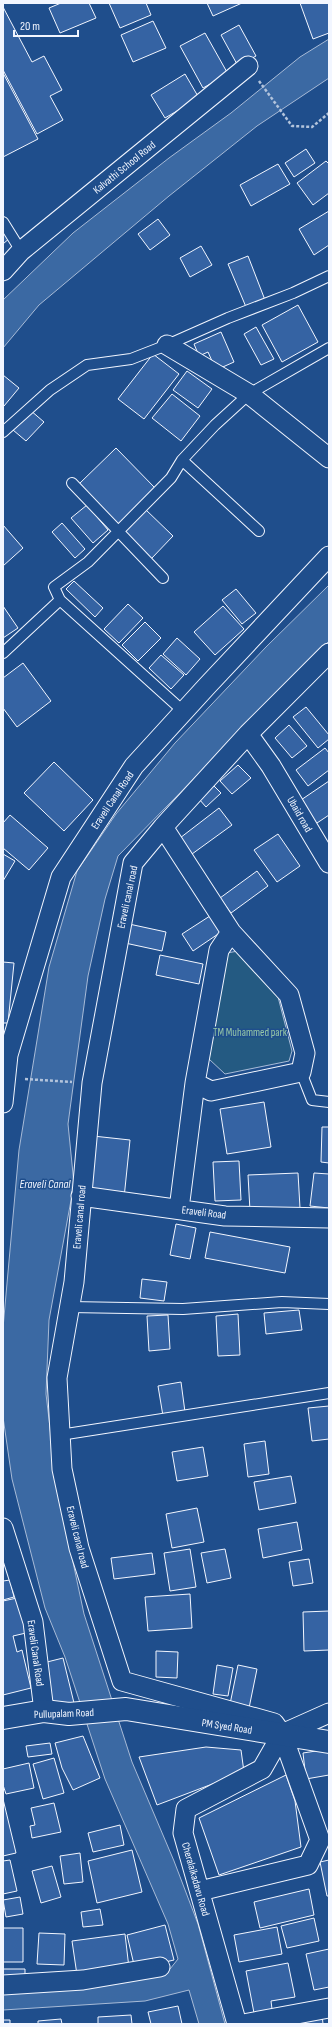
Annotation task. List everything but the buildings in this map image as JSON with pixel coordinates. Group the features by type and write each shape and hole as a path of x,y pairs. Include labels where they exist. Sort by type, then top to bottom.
{"street":[{"name":"Kalvathi School Road","path":"3,271 21,251 248,66"},
{"path":"167,345 249,394 329,458"},
{"name":"Eraveli Canal Road","path":"3,1102 8,1055 8,1037 60,877 134,766 183,711 329,556"},
{"name":"Eraveli canal road","path":"282,1734 274,1723 122,1681 79,1548 62,1469 57,1378 74,1282 92,1083 133,863 163,827 248,734 329,653"},
{"name":"Ubaid road","path":"248,734 271,766 329,863"},
{"path":"163,827 231,932 289,995 305,1053 300,1072 211,1091 195,1082"},
{"path":"179,1209 195,1082 219,950 231,932"},
{"name":"Eraveli Road","path":"81,1196 225,1216 329,1218"},
{"name":"Eraveli Canal Road","path":"3,1528 33,1622 44,1711"},
{"name":"PM Syed Road","path":"126,1710 329,1742"},
{"name":"Pullupalam Road","path":"3,1718 44,1711 69,1714 126,1710"},
{"path":"200,1891 308,1865 320,1840 282,1734 329,1713"},
{"name":"Cheralaikadavu Road","path":"237,2024 183,1833 186,1809 262,1769 282,1734"},
{"path":"3,1985 83,1980 160,1967"},
{"path":"243,2024 329,2008"}],"lane":[{"path":"3,222 21,251"},
{"path":"3,432 50,390 87,365 131,359 228,318 293,293 329,276"},
{"path":"183,711 60,600 54,587 88,562 171,478 182,460 215,425 249,394 329,348"},
{"path":"182,460 259,531"},
{"path":"72,483 163,578"},
{"path":"3,653 60,600"},
{"path":"300,1072 312,1100 329,1102"},
{"path":"70,1307 183,1309 282,1302 329,1304"},
{"path":"60,1435 329,1393"}],"path":[{"path":"248,66 292,126 312,126 329,113"},
{"path":"5,1077 92,1083"}],"green space":[{"name":"TM Muhammed park","path":"238,951 277,993 292,1051 289,1061 225,1074 209,1059 227,953"}],"water":[{"path":"329,39 329,78 257,126 169,196 39,305 3,348 3,300 73,233 169,158 231,113 300,57"},
{"name":"Eraveli Canal","path":"329,585 329,641 118,856 105,899 88,976 68,1124 74,1184 49,1320 46,1394 57,1487 84,1614 132,1762 174,1861 198,1924 225,2024 199,2024 189,1990 145,2001 3,2010 3,1989 71,1984 170,1969 178,1959 168,1924 105,1779 65,1657 45,1608 12,1479 3,1417 3,1328 19,1150 49,967 77,871 116,814 175,743 266,647"}]}
